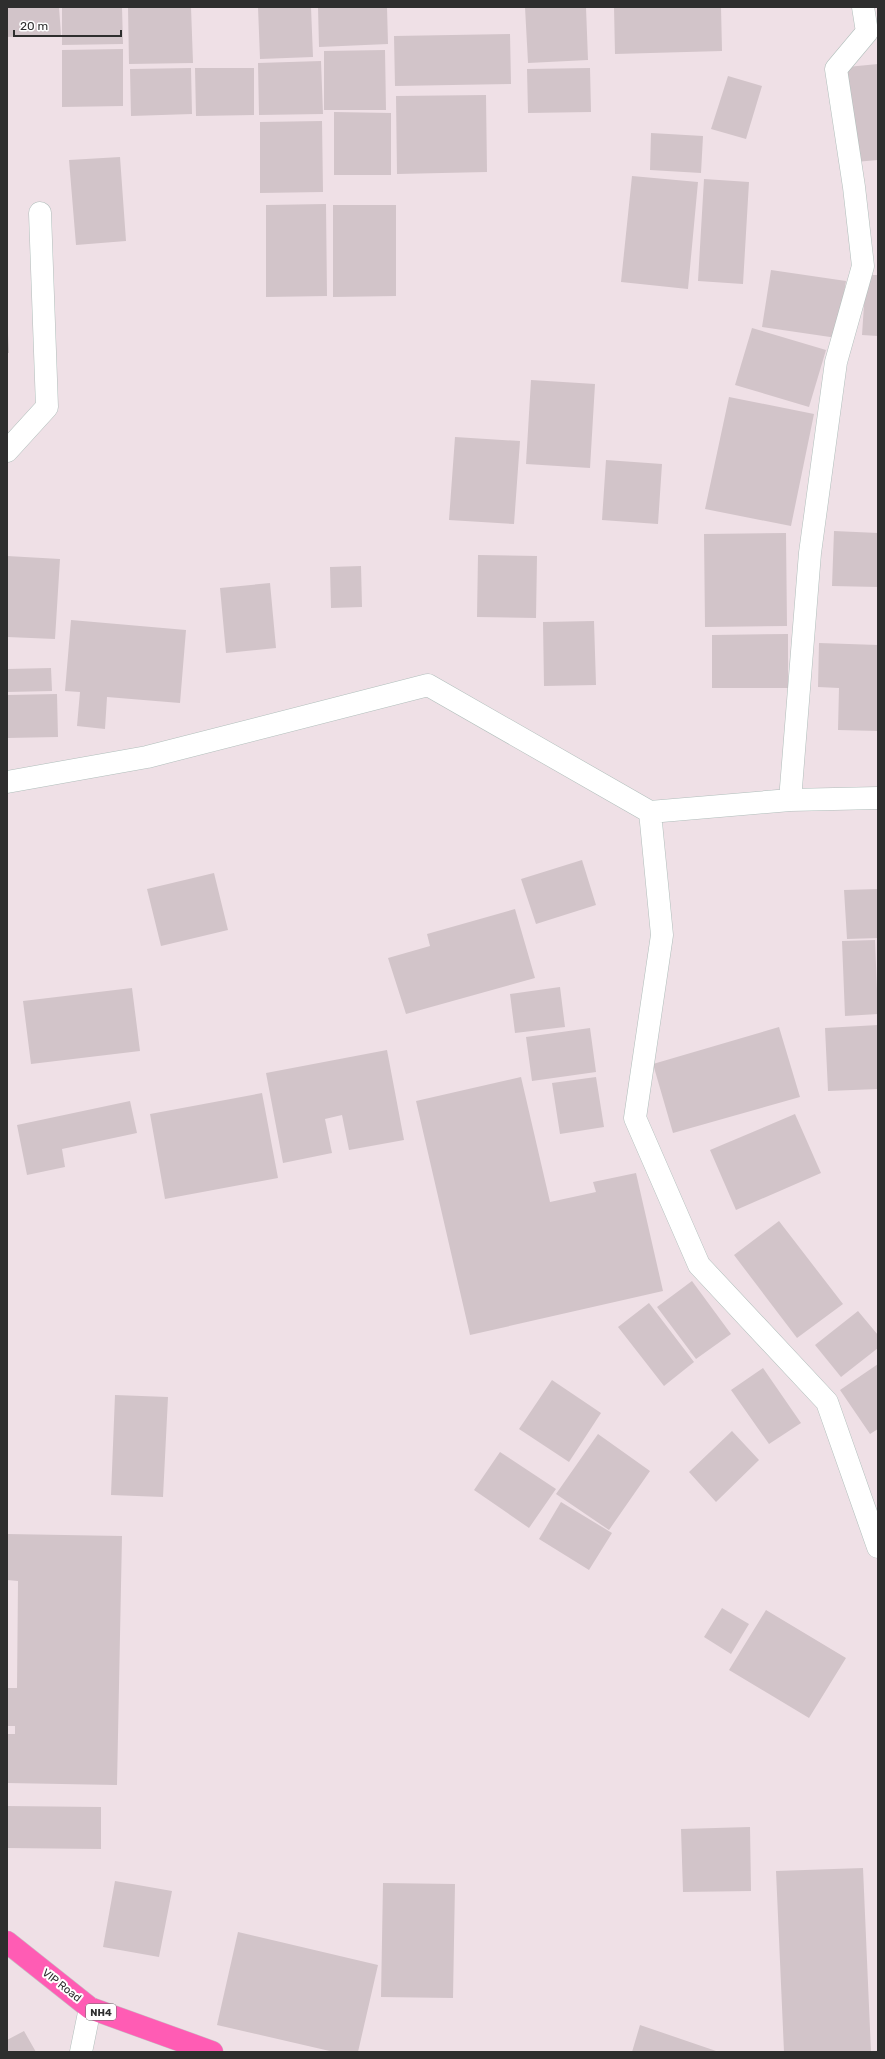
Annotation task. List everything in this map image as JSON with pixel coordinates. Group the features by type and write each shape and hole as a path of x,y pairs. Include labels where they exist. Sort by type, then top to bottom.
{"highway":[{"name":"VIP Road","path":"7,1942 90,2008 212,2052"}],"street":[{"path":"790,800 811,545 836,362 863,266 854,188 836,69 867,32 864,7"},
{"path":"7,451 47,407 40,213"},
{"path":"7,782 147,757 428,685 650,812 790,800 878,798"},
{"path":"650,812 662,935 635,1118 699,1265 827,1402 878,1547"},
{"path":"81,2052 90,2008"}],"building":[{"path":"7,7 59,7 61,35 7,37"},
{"path":"62,7 122,7 123,44 62,45"},
{"path":"128,7 191,7 193,63 129,64"},
{"path":"258,7 311,7 313,57 260,59"},
{"path":"318,7 387,7 388,44 319,47"},
{"path":"525,7 586,7 588,60 528,63"},
{"path":"614,7 721,7 722,51 615,54"},
{"path":"510,34 511,84 395,86 394,36"},
{"path":"123,49 123,106 62,107 62,50"},
{"path":"385,50 386,110 324,110 324,51"},
{"path":"321,61 323,114 259,115 258,63"},
{"path":"878,64 878,160 855,162 847,67"},
{"path":"191,68 192,114 131,116 130,69"},
{"path":"195,68 254,68 254,115 196,116"},
{"path":"590,68 591,112 528,113 527,69"},
{"path":"728,76 762,86 746,139 711,129"},
{"path":"486,95 487,172 397,174 396,96"},
{"path":"334,112 391,113 391,175 334,175"},
{"path":"322,121 323,192 260,193 260,122"},
{"path":"651,133 703,136 701,173 650,170"},
{"path":"120,157 126,241 76,245 69,160"},
{"path":"632,176 698,182 688,289 621,282"},
{"path":"704,179 749,182 743,284 698,281"},
{"path":"326,204 327,296 266,297 266,205"},
{"path":"333,205 396,205 396,296 333,297"},
{"path":"771,270 846,281 837,338 762,327"},
{"path":"866,275 878,275 878,336 862,335"},
{"path":"752,328 826,350 809,407 735,385"},
{"path":"8,334 9,353 7,353"},
{"path":"531,380 595,384 590,468 526,464"},
{"path":"729,397 814,414 791,526 705,509"},
{"path":"455,437 520,441 514,524 449,520"},
{"path":"606,460 662,464 658,524 602,520"},
{"path":"834,531 878,533 878,587 832,586"},
{"path":"786,533 787,626 705,627 704,534"},
{"path":"478,555 537,556 536,618 477,617"},
{"path":"7,556 60,559 55,639 7,637"},
{"path":"361,566 362,607 331,608 330,567"},
{"path":"270,583 276,648 226,653 220,588"},
{"path":"71,620 186,630 180,703 107,697 105,729 77,726 80,692 65,691"},
{"path":"594,621 596,685 544,686 543,622"},
{"path":"788,634 788,688 712,688 712,635"},
{"path":"819,643 878,645 878,731 838,730 839,688 818,687"},
{"path":"51,668 52,691 7,692 7,669"},
{"path":"57,694 58,737 7,738 7,695"},
{"path":"582,860 596,905 536,924 521,879"},
{"path":"214,873 228,930 161,946 147,889"},
{"path":"878,889 878,938 847,939 844,890"},
{"path":"515,909 535,978 406,1014 388,958 430,946 427,934"},
{"path":"875,940 878,1014 845,1016 842,941"},
{"path":"560,987 565,1027 515,1033 510,994"},
{"path":"132,988 140,1051 31,1064 23,1001"},
{"path":"878,1025 878,1089 828,1091 825,1028"},
{"path":"779,1027 800,1097 673,1133 653,1064"},
{"path":"590,1028 596,1072 532,1081 526,1037"},
{"path":"387,1050 404,1140 349,1150 342,1115 325,1119 332,1153 283,1163 266,1073"},
{"path":"521,1077 550,1202 596,1192 593,1182 636,1173 663,1291 470,1335 416,1101"},
{"path":"596,1077 604,1127 560,1134 552,1083"},
{"path":"262,1093 278,1178 165,1199 150,1114"},
{"path":"130,1101 137,1133 62,1149 65,1167 27,1175 17,1125"},
{"path":"795,1114 821,1173 736,1210 710,1150"},
{"path":"779,1221 843,1304 797,1338 734,1255"},
{"path":"692,1281 731,1334 696,1359 657,1307"},
{"path":"649,1303 694,1362 664,1386 618,1327"},
{"path":"858,1311 878,1335 878,1348 841,1377 815,1345"},
{"path":"878,1364 878,1429 870,1434 840,1390"},
{"path":"763,1368 801,1423 769,1444 731,1390"},
{"path":"552,1380 601,1413 569,1462 519,1429"},
{"path":"115,1395 168,1397 163,1497 111,1495"},
{"path":"732,1431 759,1460 716,1502 689,1472"},
{"path":"598,1434 650,1471 609,1530 556,1494"},
{"path":"500,1452 556,1489 529,1528 474,1490"},
{"path":"561,1502 612,1533 589,1570 539,1539"},
{"path":"7,1534 122,1536 117,1785 7,1783 7,1734 15,1734 15,1726 7,1726 7,1688 17,1688 18,1581 7,1580"},
{"path":"722,1608 749,1624 731,1654 704,1637"},
{"path":"766,1610 846,1658 809,1718 729,1670"},
{"path":"7,1806 101,1807 101,1849 7,1848"},
{"path":"750,1827 751,1891 683,1892 681,1829"},
{"path":"863,1868 871,2052 784,2052 776,1871"},
{"path":"115,1881 172,1891 159,1957 103,1947"},
{"path":"383,1883 455,1884 453,1998 381,1997"},
{"path":"238,1932 378,1965 358,2052 334,2052 217,2025"},
{"path":"640,2025 719,2052 632,2052"},
{"path":"24,2031 36,2052 7,2052 7,2040"}]}
